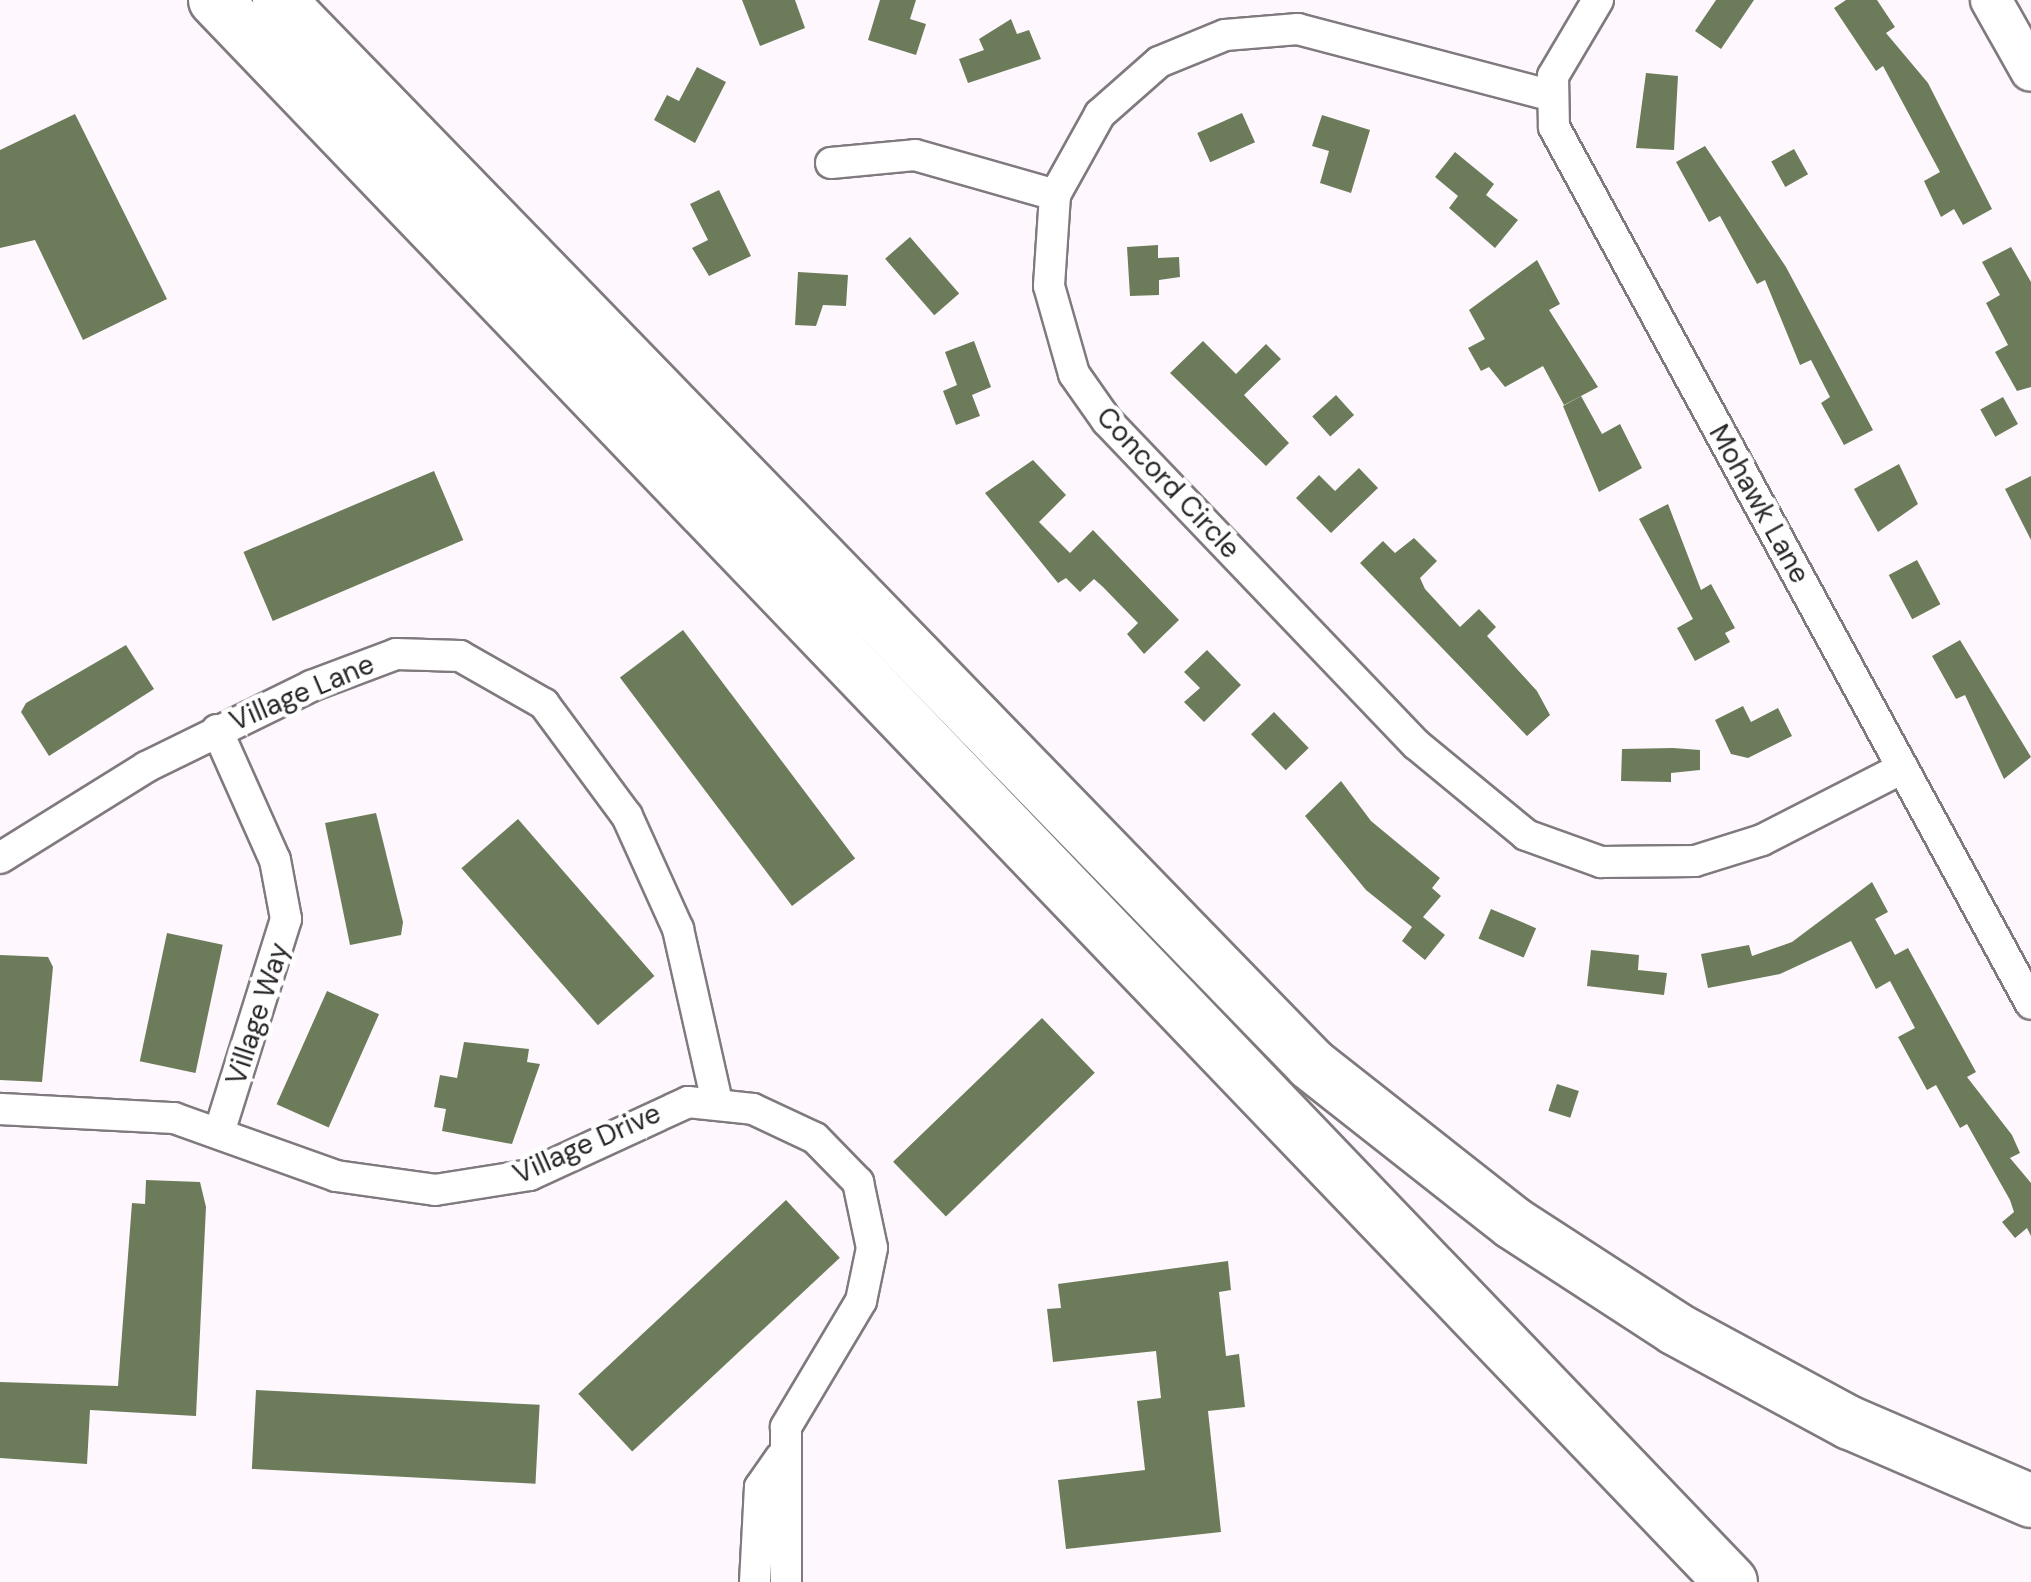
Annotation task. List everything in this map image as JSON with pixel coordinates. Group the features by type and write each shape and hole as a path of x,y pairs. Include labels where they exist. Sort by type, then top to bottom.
{"highway":[{"path":"215,0 1726,1577"},
{"path":"279,0 1311,1064 1474,1194 1635,1304 1850,1424 2031,1501"}],"street":[{"path":"1549,95 1559,60 1598,0"},
{"path":"1991,0 2031,71"},
{"name":"Concord Circle","path":"1549,95 1319,33 1225,34 1128,83 1082,139 1054,196 1053,310 1088,398 1493,816 1586,858 1666,865 1762,840 1903,768"},
{"name":"Mohawk Lane","path":"1549,95 1560,138 2031,1004"},
{"path":"831,163 915,156 1054,196"},
{"name":"Village Lane","path":"0,858 217,730 412,651 460,656 524,688 584,750 645,851 691,972 717,1102"},
{"name":"Village Way","path":"217,730 275,860 286,919 220,1130"},
{"name":"Village Drive","path":"0,1109 150,1116 220,1130 336,1176 460,1188 530,1175 672,1106 717,1102 768,1114 828,1148 870,1214 861,1301 797,1400 780,1458 760,1487 755,1582"},
{"name":"Village Drive","path":"780,1458 791,1489 786,1582"}],"building":[{"path":"742,0 795,0 805,28 760,46"},
{"path":"880,0 916,0 910,19 926,24 916,55 868,40"},
{"path":"1716,0 1754,0 1721,49 1695,31"},
{"path":"1846,0 1877,0 1895,27 1886,33 1928,83 1992,209 1963,225 1954,209 1941,217 1924,181 1940,172 1883,66 1876,71 1834,8"},
{"path":"1011,19 1017,34 1029,30 1041,59 968,83 959,59 984,50 979,39"},
{"path":"697,67 726,82 695,143 654,120 667,95 679,101"},
{"path":"1646,73 1678,76 1674,150 1636,148"},
{"path":"1242,113 1255,142 1210,162 1197,133"},
{"path":"75,114 167,299 83,340 35,240 0,248 0,150"},
{"path":"1322,115 1370,130 1351,193 1320,183 1329,151 1312,146"},
{"path":"1705,146 1786,267 1873,430 1844,445 1821,403 1830,397 1811,360 1800,365 1765,280 1757,284 1720,216 1709,222 1676,162"},
{"path":"1794,149 1808,174 1785,187 1771,162"},
{"path":"1455,152 1494,184 1486,195 1518,220 1495,248 1449,208 1458,196 1435,177"},
{"path":"719,190 751,256 709,276 692,248 708,240 690,204"},
{"path":"910,237 959,294 934,315 885,259"},
{"path":"1158,245 1158,258 1179,257 1180,277 1159,280 1159,295 1130,296 1127,247"},
{"path":"2011,247 2031,282 2031,387 2017,391 1995,352 2008,345 1986,303 2000,295 1982,262"},
{"path":"1537,260 1560,304 1549,310 1598,387 1564,405 1543,366 1505,387 1489,367 1481,371 1468,348 1485,339 1469,310"},
{"path":"798,272 848,275 846,306 823,305 816,326 795,325"},
{"path":"974,341 991,387 972,395 980,416 956,425 943,391 957,385 945,352"},
{"path":"1203,341 1236,374 1266,344 1281,359 1244,395 1289,443 1266,466 1170,373"},
{"path":"1336,395 1354,415 1330,436 1312,416"},
{"path":"1581,396 1602,434 1620,424 1642,468 1599,492 1563,406"},
{"path":"2003,397 2018,424 1995,437 1980,410"},
{"path":"1033,460 1066,495 1039,522 1070,553 1093,530 1179,620 1144,654 1127,634 1138,623 1103,587 1094,579 1080,592 1066,578 1058,583 985,493"},
{"path":"1899,464 1918,504 1878,532 1854,489"},
{"path":"1359,468 1378,488 1331,533 1296,498 1319,475 1335,491"},
{"path":"434,471 463,540 273,621 243,552"},
{"path":"2031,476 2031,540 2005,489"},
{"path":"1668,504 1701,590 1711,584 1735,628 1725,633 1730,642 1695,661 1677,628 1693,619 1639,519"},
{"path":"1414,538 1437,561 1420,578 1425,589 1460,627 1479,609 1496,627 1487,636 1537,691 1550,715 1527,736 1360,563 1383,541 1395,553"},
{"path":"1917,560 1940,604 1912,619 1889,575"},
{"path":"683,630 855,858 792,906 620,678"},
{"path":"1960,640 2031,757 2004,779 1965,695 1956,699 1932,656"},
{"path":"126,645 154,689 49,756 21,712 26,703"},
{"path":"1207,650 1241,685 1204,722 1184,702 1200,688 1184,672"},
{"path":"1743,706 1751,722 1778,708 1792,736 1748,758 1731,754 1715,720"},
{"path":"1274,712 1309,748 1286,770 1251,734"},
{"path":"1622,749 1700,750 1700,770 1671,773 1671,782 1621,781"},
{"path":"1341,781 1371,821 1440,878 1432,888 1441,896 1423,917 1445,935 1425,960 1402,941 1412,927 1366,890 1305,816"},
{"path":"376,813 403,922 401,935 350,945 325,823"},
{"path":"518,819 654,976 598,1025 461,868"},
{"path":"1872,882 1888,912 1875,919 1895,955 1908,948 1976,1072 1967,1077 2012,1135 2020,1153 2010,1158 2031,1183 2031,1236 2027,1228 2015,1238 2002,1222 2014,1212 2010,1200 1967,1124 1960,1128 1936,1085 1927,1090 1898,1037 1915,1028 1890,981 1876,989 1851,941 1780,974 1708,988 1701,954 1749,945 1752,956 1792,942"},
{"path":"1491,909 1536,928 1524,958 1478,938"},
{"path":"167,933 223,945 196,1073 140,1061"},
{"path":"1591,950 1639,955 1638,970 1667,973 1664,995 1587,986"},
{"path":"0,955 48,957 53,967 42,1082 0,1080"},
{"path":"327,991 379,1014 329,1127 277,1104"},
{"path":"1042,1018 1095,1073 946,1216 893,1162"},
{"path":"464,1042 529,1049 527,1062 540,1064 512,1144 442,1131 446,1109 434,1107 440,1075 457,1078"},
{"path":"1557,1084 1579,1091 1570,1118 1548,1111"},
{"path":"146,1180 200,1182 206,1207 196,1416 90,1410 87,1464 0,1458 0,1382 118,1386 132,1203 145,1204"},
{"path":"786,1200 840,1258 632,1451 578,1394"},
{"path":"1228,1261 1231,1290 1219,1292 1226,1356 1239,1354 1245,1407 1208,1411 1221,1532 1066,1549 1058,1480 1145,1470 1137,1401 1161,1398 1156,1351 1053,1362 1047,1309 1061,1308 1058,1284"},
{"path":"256,1390 540,1405 535,1484 252,1469"}]}
